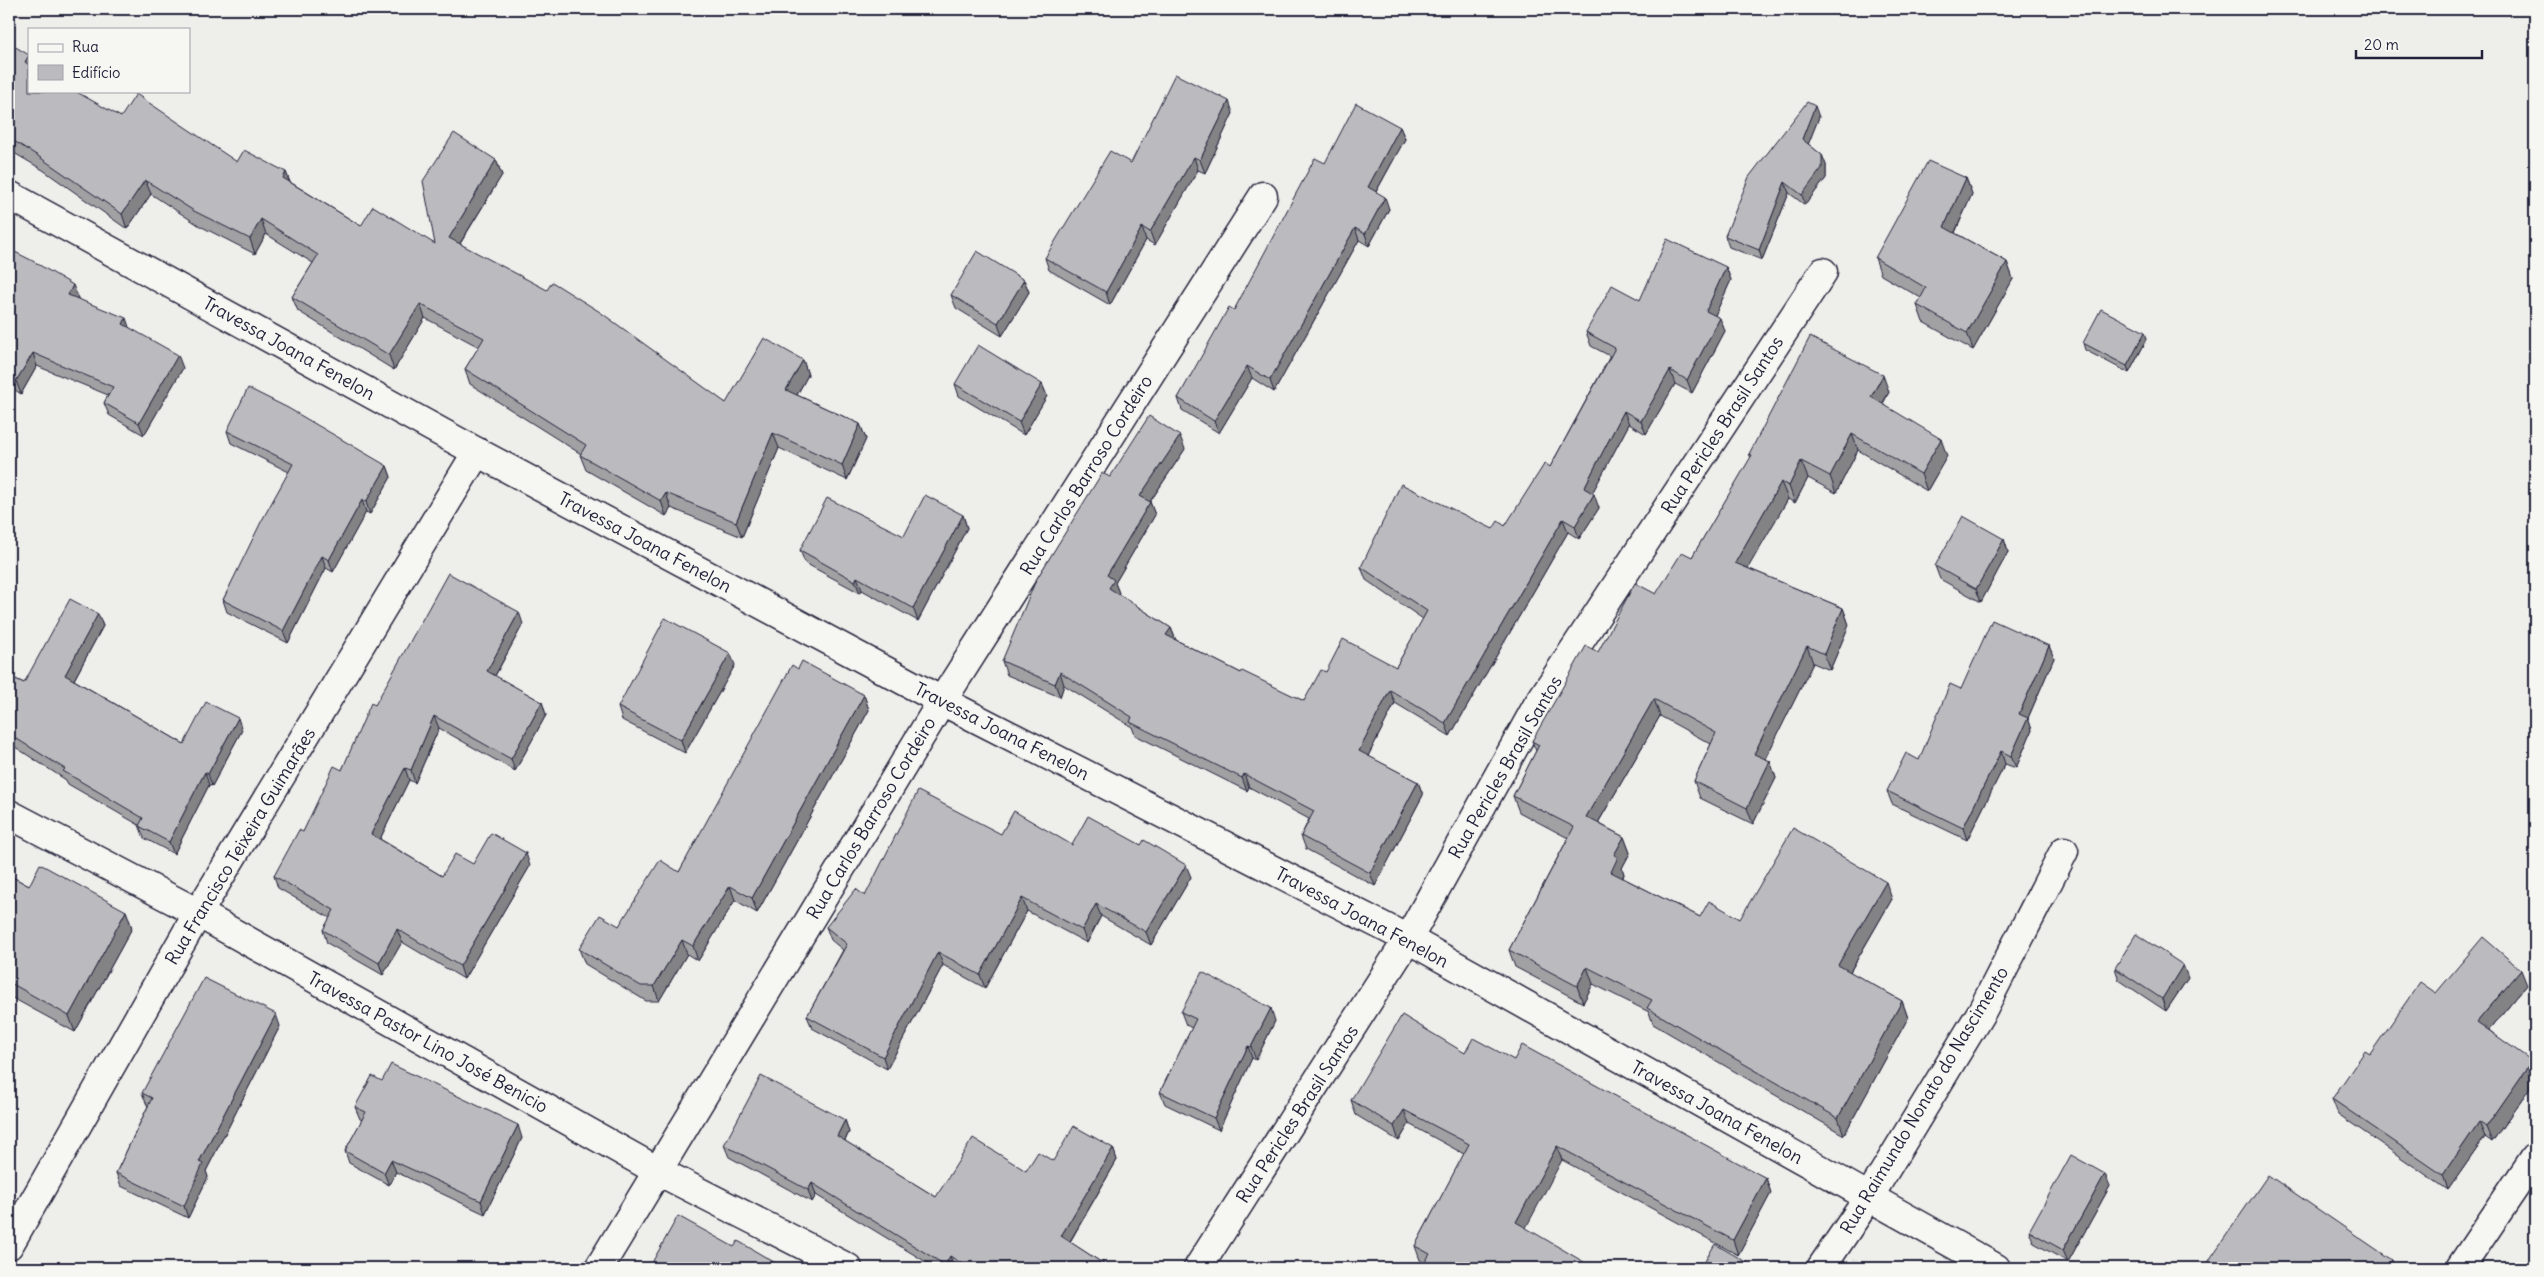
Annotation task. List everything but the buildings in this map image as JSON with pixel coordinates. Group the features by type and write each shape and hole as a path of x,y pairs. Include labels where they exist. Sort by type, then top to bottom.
{"street":[{"name":"Travessa Joana Fenelon","path":"9,195 477,452 942,701 1408,939 1996,1268"},
{"name":"Rua Carlos Barroso Cordeiro","path":"600,1268 942,701 1263,196"},
{"name":"Rua Pericles Brasil Santos","path":"1198,1268 1408,939 1537,706 1823,272"},
{"name":"Rua Francisco Teixeira Guimarães","path":"9,1245 198,913 477,452"},
{"name":"Travessa Pastor Lino José Benicio","path":"9,814 198,913 658,1171 848,1268"},
{"name":"Rua Raimundo Nonato do Nascimento","path":"1821,1268 1869,1197 1982,1011 2064,850"},
{"path":"2460,1268 2535,1157"}],"shaded area":[{"path":"1854,1258 1874,1268 1848,1268"}]}
